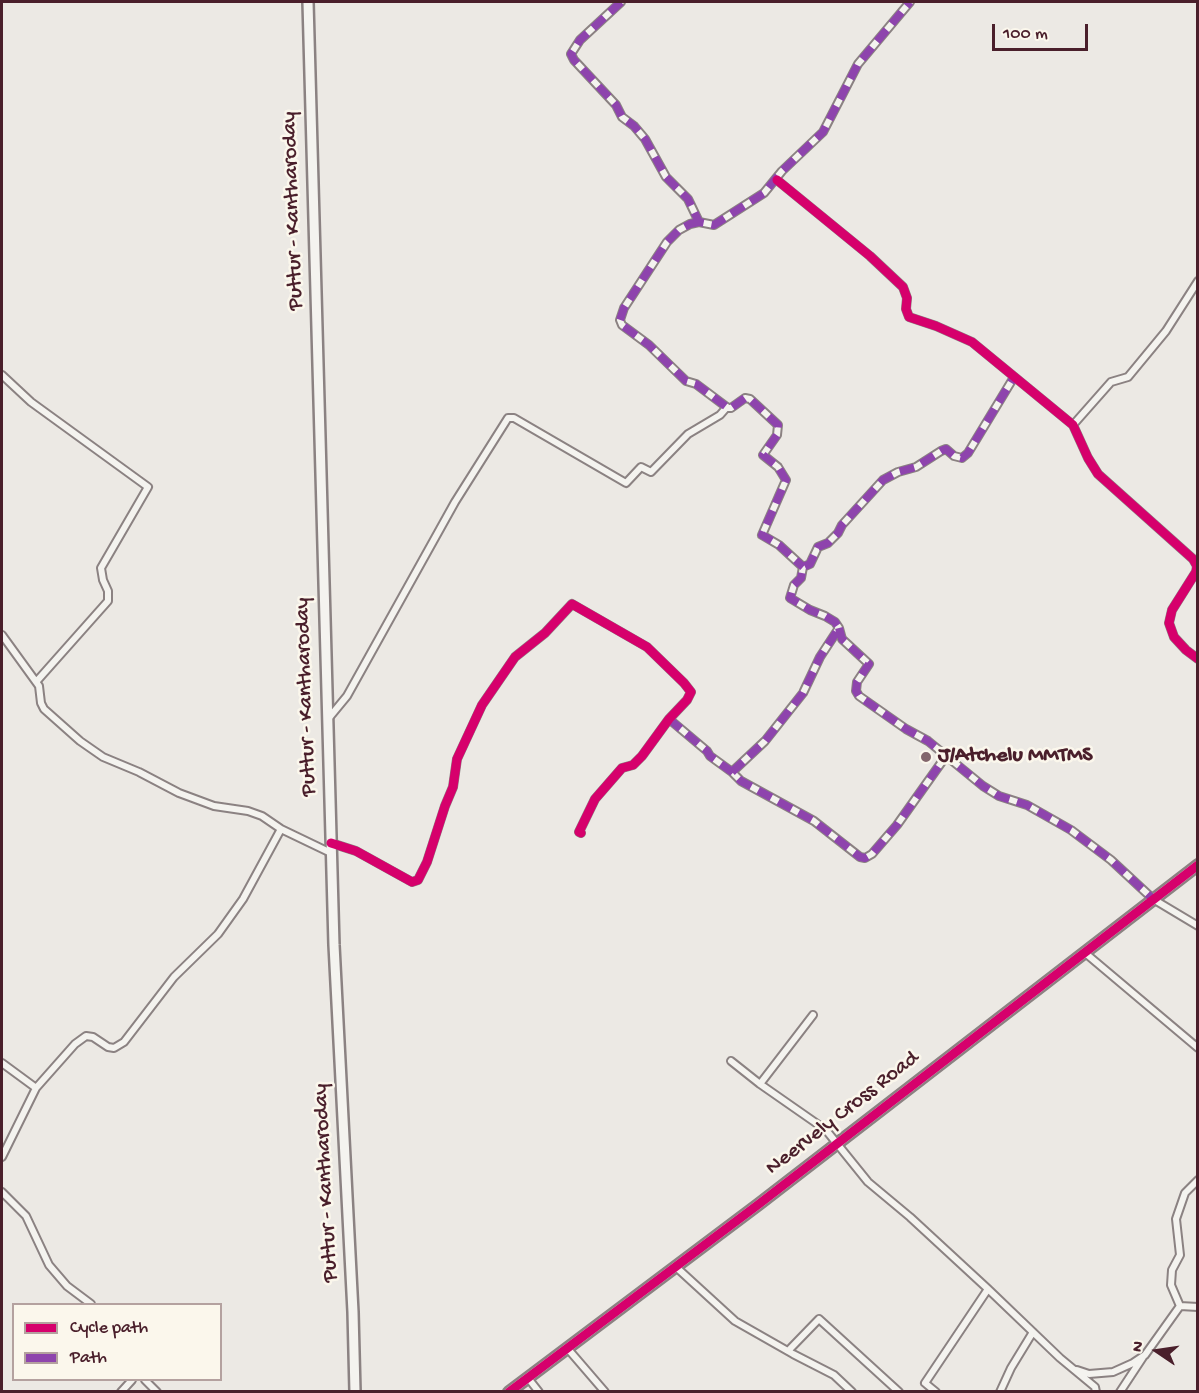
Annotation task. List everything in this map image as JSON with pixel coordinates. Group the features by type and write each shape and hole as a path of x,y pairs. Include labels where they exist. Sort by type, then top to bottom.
{"main road":[{"name":"Puttur - Kantharoday","path":"308,2 334,945 355,1392"},
{"name":"Neervely Cross Road","path":"510,1392 676,1267 1197,865"}],"street":[{"path":"621,2 580,40 571,54 616,105 622,117 634,126 645,140 666,177 688,199 699,222"},
{"path":"803,567 780,545 762,535 786,480 778,467 763,455 777,435 778,425 750,399 745,398 731,408 727,407 696,384 686,381 649,345 622,326 620,320 624,308 667,242 679,230 699,222 714,225 764,193 777,180 782,171 823,132 858,64 910,2"},
{"path":"777,180 861,248 903,287 909,317 972,342 1073,425 1098,474 1193,559 1197,565 1196,572 1172,610 1169,623 1174,637 1197,659"},
{"path":"1073,425 1111,382 1128,377 1166,331 1197,281"},
{"path":"2,375 31,402 148,487 100,567 108,591 108,601 36,682"},
{"path":"803,567 810,564 818,547 828,543 838,533 842,525 883,480 898,472 916,467 946,449 954,456 962,458 968,453 1014,377"},
{"path":"328,719 346,696 455,502 508,418 514,418 626,483 641,467 651,472 688,434 720,415 727,407"},
{"path":"803,567 801,578 794,585 790,598 835,622 842,639 869,664 857,682 855,691 860,696 906,729 928,741 983,786 999,796 1027,805 1071,830 1111,860 1153,899 1197,926"},
{"path":"331,843 356,851 412,882 418,880 428,862 453,787 457,759 482,705 515,657 545,633 572,604 647,646 690,692 687,700 669,719 642,756 633,765 622,768 595,799 580,833"},
{"path":"732,772 765,741 803,693 820,657 839,628"},
{"path":"2,635 39,686 44,709 80,741 103,757 139,772 179,793 214,806 262,816 281,829 331,853"},
{"path":"669,719 741,781 814,821 865,858 872,854 897,825 946,756"},
{"path":"2,1157 36,1088 86,1036 93,1037 108,1047 114,1048 124,1042 174,977 218,934 243,899 281,829"},
{"path":"1084,952 1197,1048"},
{"path":"760,1084 813,1015"},
{"path":"731,1061 826,1130 868,1182 988,1288 1095,1388 1096,1392"},
{"path":"2,1064 36,1088"},
{"path":"1180,1306 1171,1285 1172,1270 1180,1255 1176,1219 1185,1193 1197,1180"},
{"path":"2,1192 26,1216 49,1265 67,1286 88,1303"},
{"path":"676,1267 735,1321 834,1375 852,1392"},
{"path":"936,1392 925,1383 988,1288"},
{"path":"1180,1306 1197,1307"},
{"path":"1120,1392 1180,1306"},
{"path":"788,1351 819,1319 899,1392"},
{"path":"1000,1392 1011,1368 1033,1332"},
{"path":"568,1349 605,1392"},
{"path":"1073,1369 1089,1374 1113,1372 1145,1355"},
{"path":"528,1378 539,1392"},
{"path":"146,1381 158,1392"}],"marked path":[{"path":"621,2 580,40 571,54 616,105 622,117 645,139 666,177 688,199 699,222 714,225 764,193 782,171 823,132 858,64 910,2"},
{"path":"699,222 679,230 667,242 624,308 620,320 622,325 649,345 686,381 696,384 728,408 745,398 750,399 778,425 777,435 763,455 778,467 786,480 762,535 779,545 803,567"},
{"path":"732,772 765,741 803,693 820,657 839,628 835,622 790,598 794,585 801,578 803,567 810,564 818,547 828,543 838,533 842,525 883,480 898,472 916,467 946,449 954,456 962,458 968,453 1014,377"},
{"path":"839,628 842,639 869,664 857,682 856,691 859,696 906,729 928,741 983,786 999,796 1027,805 1071,830 1111,860 1153,899"},
{"path":"669,719 741,781 814,821 860,857 865,858 872,854 897,825 946,756"}],"cycle path":[{"path":"777,180 870,256 903,287 909,317 972,342 1073,425 1098,474 1193,559 1197,566 1196,572 1172,610 1169,623 1174,637 1198,659"},
{"path":"331,843 356,851 412,882 418,880 427,862 453,787 457,759 482,705 515,657 545,633 572,604 647,647 691,692 642,756 633,765 622,768 595,799 579,832 581,833"},
{"path":"509,1392 759,1204 1198,865"}],"place":[{"name":"J/Atchelu MMTMS","path":"926,757"}]}
